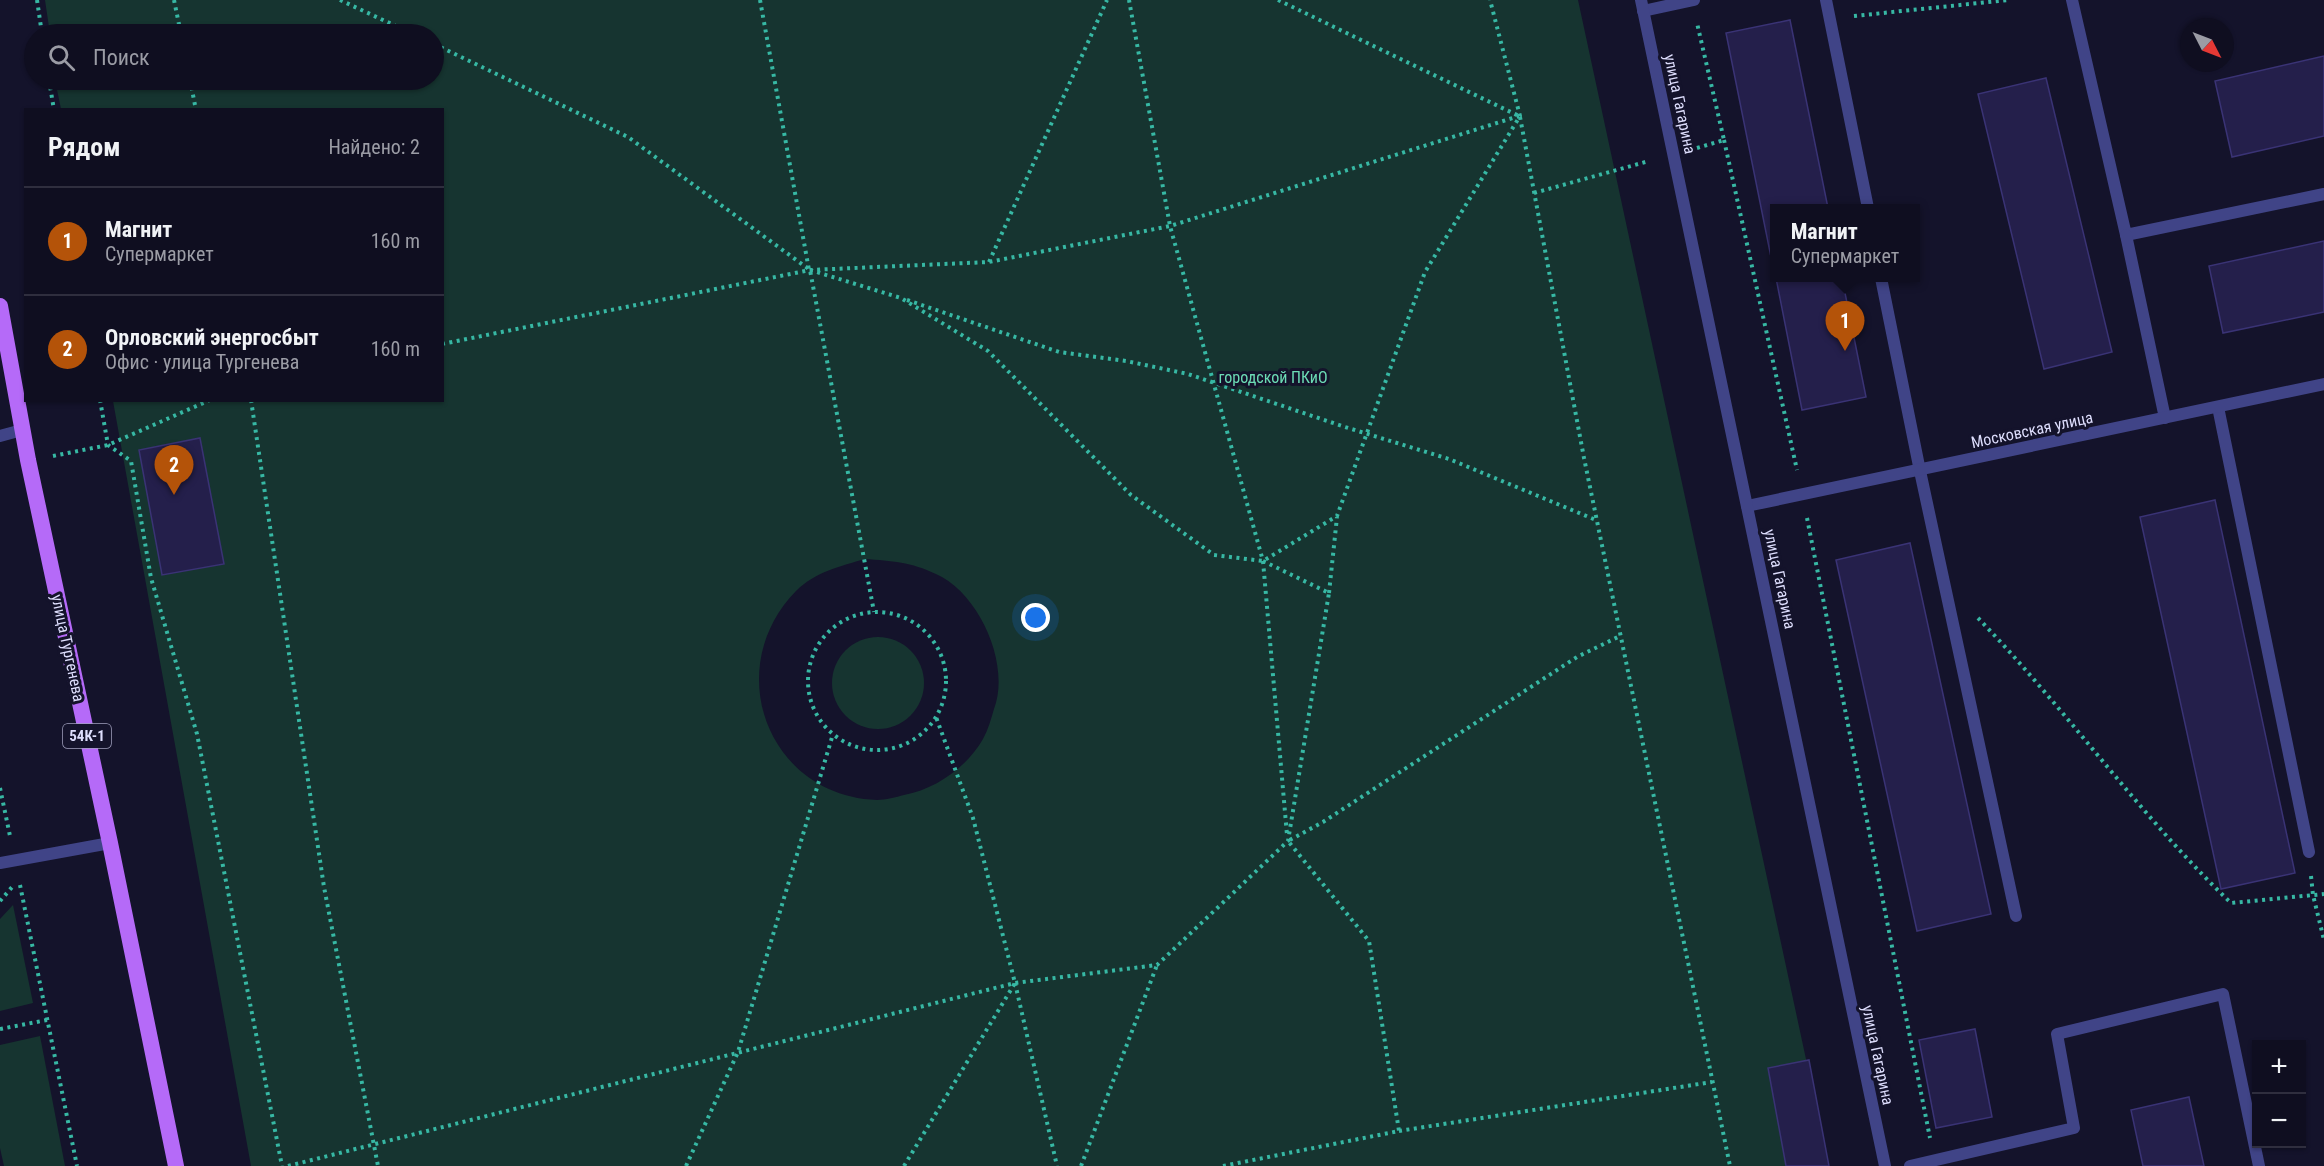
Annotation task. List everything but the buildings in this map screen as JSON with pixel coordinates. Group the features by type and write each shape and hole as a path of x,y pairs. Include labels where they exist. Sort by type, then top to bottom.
{"main road":[{"name":"улица Тургенева","path":"0,306 28,460 176,1166"}],"street":[{"path":"1642,6 1694,0"},
{"path":"1826,0 1867,204"},
{"path":"2072,0 2165,418"},
{"name":"улица Гагарина","path":"1642,6 1885,1166"},
{"path":"2126,235 2324,194"},
{"path":"1882,282 2016,916"},
{"name":"Московская улица","path":"1748,506 2324,384"},
{"path":"2218,407 2309,852"},
{"path":"0,436 22,430"},
{"path":"0,862 110,843"},
{"path":"1910,1166 2074,1128 2057,1034 2223,994 2259,1166"}],"path":[{"path":"37,0 41,24"},
{"path":"174,0 179,24"},
{"path":"340,0 392,24"},
{"path":"760,0 874,612"},
{"path":"989,262 1107,0"},
{"path":"1129,0 1170,226 1263,561 1288,841 1368,941 1399,1131"},
{"path":"1278,0 1520,116"},
{"path":"1490,0 1520,116 1596,520 1730,1166"},
{"path":"1830,18 2008,0"},
{"path":"444,49 628,137 810,270 901,298 1059,352 1126,361 1214,382 1449,459 1596,520"},
{"path":"51,90 54,108"},
{"path":"192,90 196,108"},
{"path":"444,344 810,270 989,262 1170,226 1520,116"},
{"path":"1288,841 1329,593 1337,516 1425,272 1520,116"},
{"path":"1724,140 1802,493 1935,1161"},
{"path":"901,298 988,351 1131,495 1205,549 1214,555 1263,561 1329,593"},
{"path":"100,402 108,445 131,460 151,578 197,734 282,1166"},
{"path":"28,460 108,445 205,402"},
{"path":"251,402 324,887 378,1166"},
{"path":"1263,561 1337,516"},
{"path":"874,612 896,615 916,624 931,638 942,657 946,677 945,698 936,717 921,736 900,747 876,751 853,746 833,734 818,716 810,694 809,670 817,648 832,630 851,617 874,612"},
{"path":"1975,616 2022,664 2197,871 2231,903 2324,894"},
{"path":"1082,1166 1157,965 1288,841 1323,822 1577,657 1620,636"},
{"path":"936,717 973,818 1015,983 1057,1166"},
{"path":"686,1166 738,1052 833,734"},
{"path":"0,788 15,860"},
{"path":"0,901 18,879 77,1166"},
{"path":"2313,895 2324,940"},
{"path":"288,1166 1015,983 1157,965"},
{"path":"904,1166 1015,983"},
{"path":"0,1029 47,1020"},
{"path":"1223,1166 1399,1131 1712,1082"}],"green space":[{"name":"городской ПКиО","path":"45,0 1578,0 1829,1166 251,1166 113,402 444,402 444,108 61,108 57,90 444,90 444,24 49,24","holes":["865,559 901,563 936,574 952,583 966,597 988,632 998,672 998,691 983,739 968,759 950,775 928,788 877,800 839,793 808,777 783,753 767,723 759,690 761,656 773,622 803,584 829,570"]},
{"path":"878,637 895,641 910,651 920,666 924,683 920,700 910,715 895,725 878,729 861,725 846,715 836,700 832,683 836,666 846,651 861,641"},
{"path":"13,905 33,1003 0,1011 0,919"},
{"path":"40,1036 65,1166 4,1166 0,1148 0,1045"}],"place":[{"name":"Магнит","path":"1845,351"},
{"name":"Орловский энергосбыт","path":"174,495"}]}
